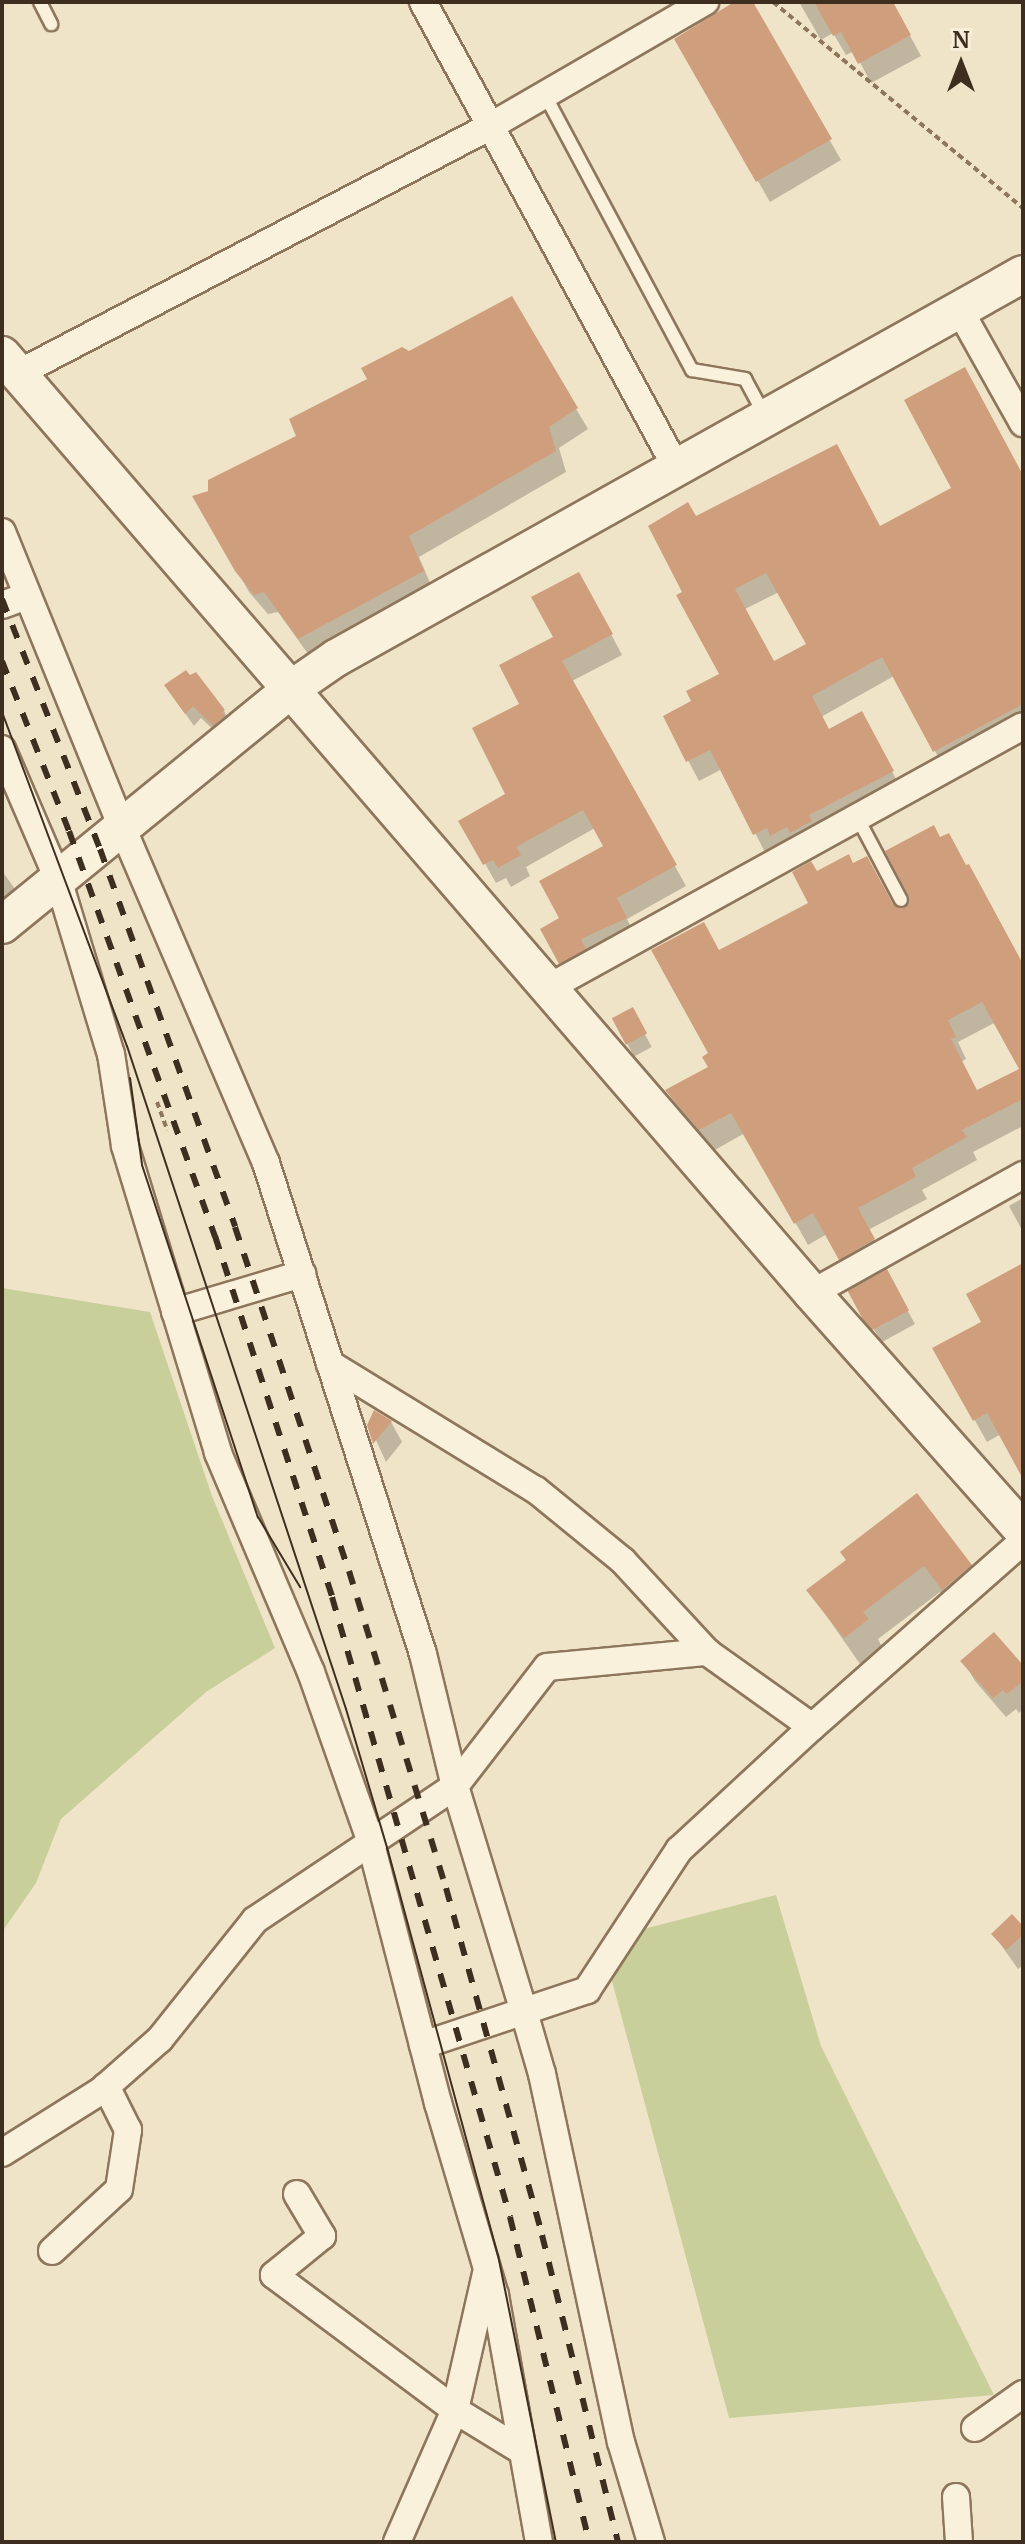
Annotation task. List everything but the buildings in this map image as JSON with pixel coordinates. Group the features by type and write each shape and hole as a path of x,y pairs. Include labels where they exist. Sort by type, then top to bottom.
{"street":[{"path":"423,2 675,465"},
{"path":"705,2 489,127 10,364 812,1293 1023,1531"},
{"path":"2,925 291,689 391,625 1023,274"},
{"path":"959,309 1023,423"},
{"path":"2,532 122,827 266,1163 302,1274 423,1654 455,1786 542,2074 621,2442 651,2542"},
{"path":"2,605 27,596"},
{"path":"548,988 856,815 1023,726"},
{"path":"2,749 58,879 111,1054 125,1146 218,1453 311,1672 370,1840 423,2045 495,2295 539,2542"},
{"path":"812,1293 1023,1175"},
{"path":"175,1312 302,1274"},
{"path":"330,1364 536,1490 623,1561 707,1652 812,1727"},
{"path":"423,2045 587,1990 679,1850 812,1727 1023,1541"},
{"path":"2,2153 106,2086 160,2039 255,1920 370,1840 455,1786 547,1667 707,1652"},
{"path":"52,2251 119,2189 128,2130 106,2086"},
{"path":"297,2194 322,2236 274,2275 455,2410 522,2451"},
{"path":"397,2542 455,2410 487,2269"},
{"path":"975,2428 1023,2394"},
{"path":"956,2497 959,2542"}],"lane":[{"path":"40,2 51,24"},
{"path":"545,95 692,370 745,379 765,416"},
{"path":"856,815 901,900"}],"path":[{"path":"773,2 1023,208"},
{"path":"157,1102 167,1130"}],"green space":[{"path":"2,1288 150,1312 212,1496 275,1648 206,1692 61,1819 36,1883 2,1932"},
{"path":"776,1895 821,2046 994,2395 729,2418 601,1940"}],"tram line":[{"path":"2,712 127,1046 346,1709 498,2255 556,2542"},
{"path":"130,1078 142,1165 258,1517 300,1587"}],"railway":[{"path":"2,599 100,849 235,1227 349,1571 446,1888 542,2235 618,2542"},
{"path":"2,661 69,831 215,1236 332,1597 510,2217 589,2542"}]}
